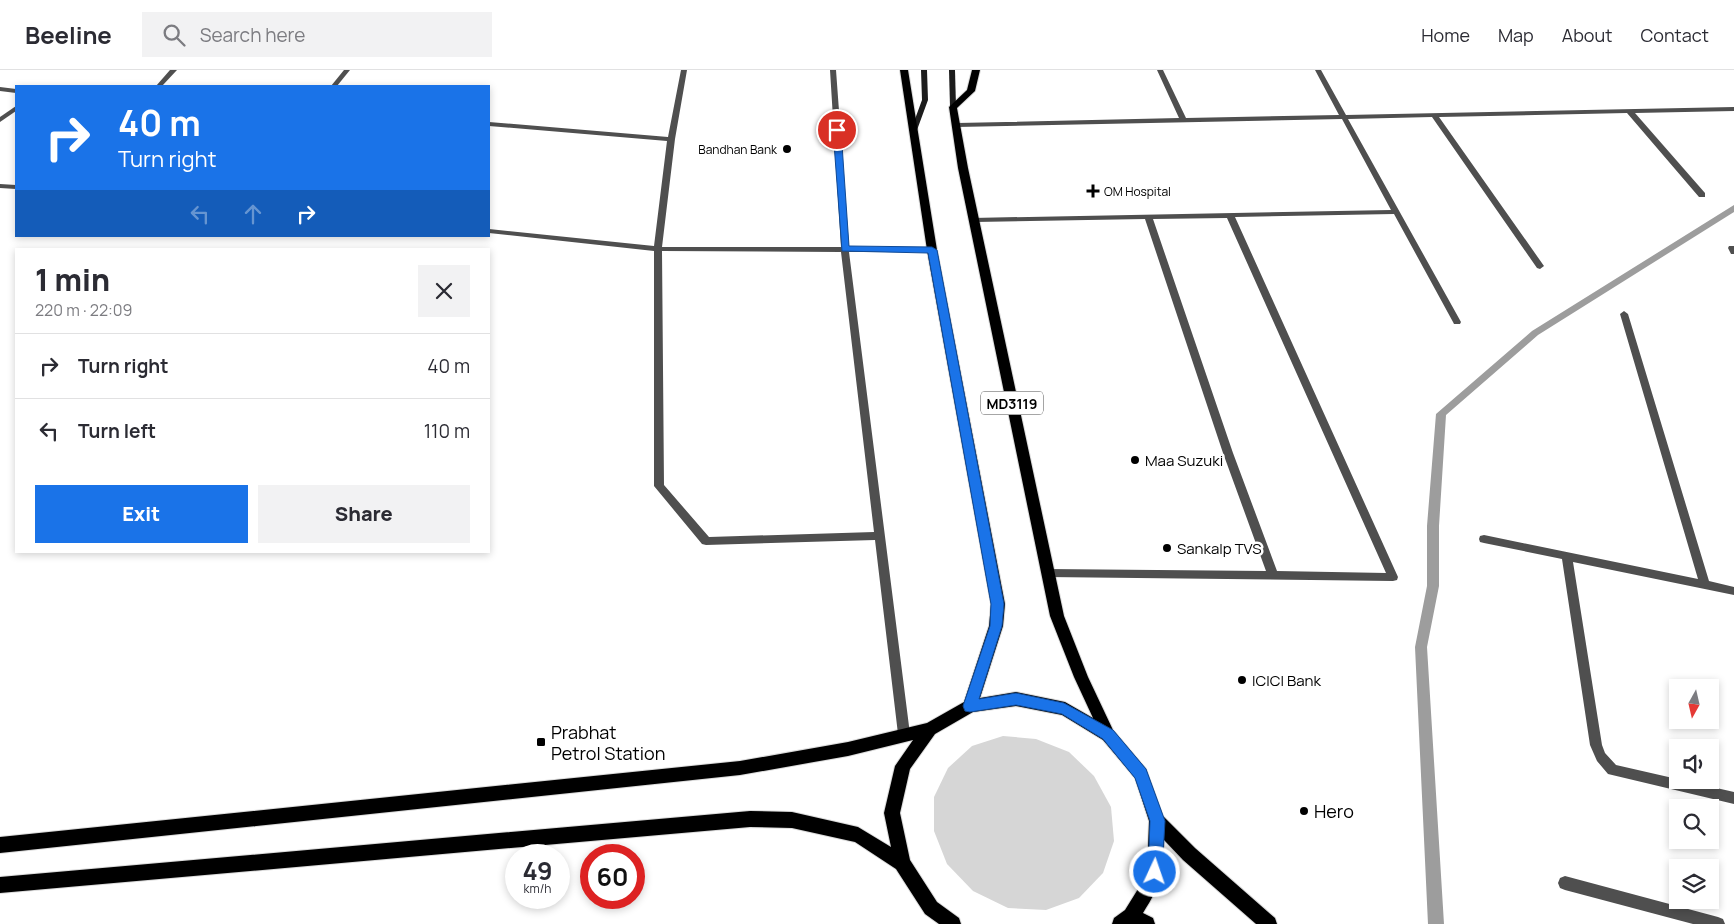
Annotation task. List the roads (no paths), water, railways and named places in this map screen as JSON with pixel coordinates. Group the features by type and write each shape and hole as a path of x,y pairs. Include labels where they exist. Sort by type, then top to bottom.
{"main road":[{"name":"MD3119","path":"904,70 932,250 998,604 996,626 970,706"},
{"path":"914,130 925,100 924,70"},
{"path":"952,70 953,107"},
{"path":"953,107 971,91 976,70"},
{"name":"MD3119","path":"953,107 963,168 1057,616 1081,677 1108,734"},
{"path":"0,845 740,768 848,749 930,729 970,706 1016,699 1064,709 1108,734 1141,774 1158,821 1155,872 1150,886 1126,921 1147,924"},
{"path":"930,729 903,766 892,813 902,863 933,916 953,924"},
{"path":"0,886 750,819 792,820 858,835 902,863"},
{"path":"1158,821 1189,854 1269,924"}],"street":[{"path":"160,85 174,70"},
{"path":"335,85 347,70"},
{"path":"684,70 671,139 658,249 658,486 706,541 880,536"},
{"path":"833,70 845,249 904,734"},
{"path":"1160,70 1184,120"},
{"path":"1318,70 1457,322"},
{"path":"0,90 15,90"},
{"path":"0,120 15,109"},
{"path":"957,125 1734,109"},
{"path":"1630,112 1702,195"},
{"path":"1435,116 1540,266"},
{"path":"490,124 671,139"},
{"path":"0,186 15,187"},
{"path":"975,220 1396,212"},
{"path":"1047,573 1393,577 1230,215"},
{"path":"1148,216 1228,453 1273,575"},
{"path":"490,231 658,249 932,250"},
{"path":"1624,314 1705,585"},
{"path":"1484,539 1734,591"},
{"path":"1567,556 1596,745 1601,757 1612,770 1734,798"},
{"path":"1565,883 1718,924"}],"waterway":[{"path":"1436,924 1421,647 1433,586 1433,526 1441,414 1535,333 1734,208"}],"place":[{"name":"Bandhan Bank","path":"787,149"},
{"name":"OM Hospital","path":"1093,191"},
{"name":"Maa Suzuki","path":"1135,460"},
{"name":"Sankalp TVS","path":"1167,548"},
{"name":"ICICI Bank","path":"1242,680"},
{"name":"Prabhat Petrol Station","path":"541,742"},
{"name":"Hero","path":"1304,811"}]}
